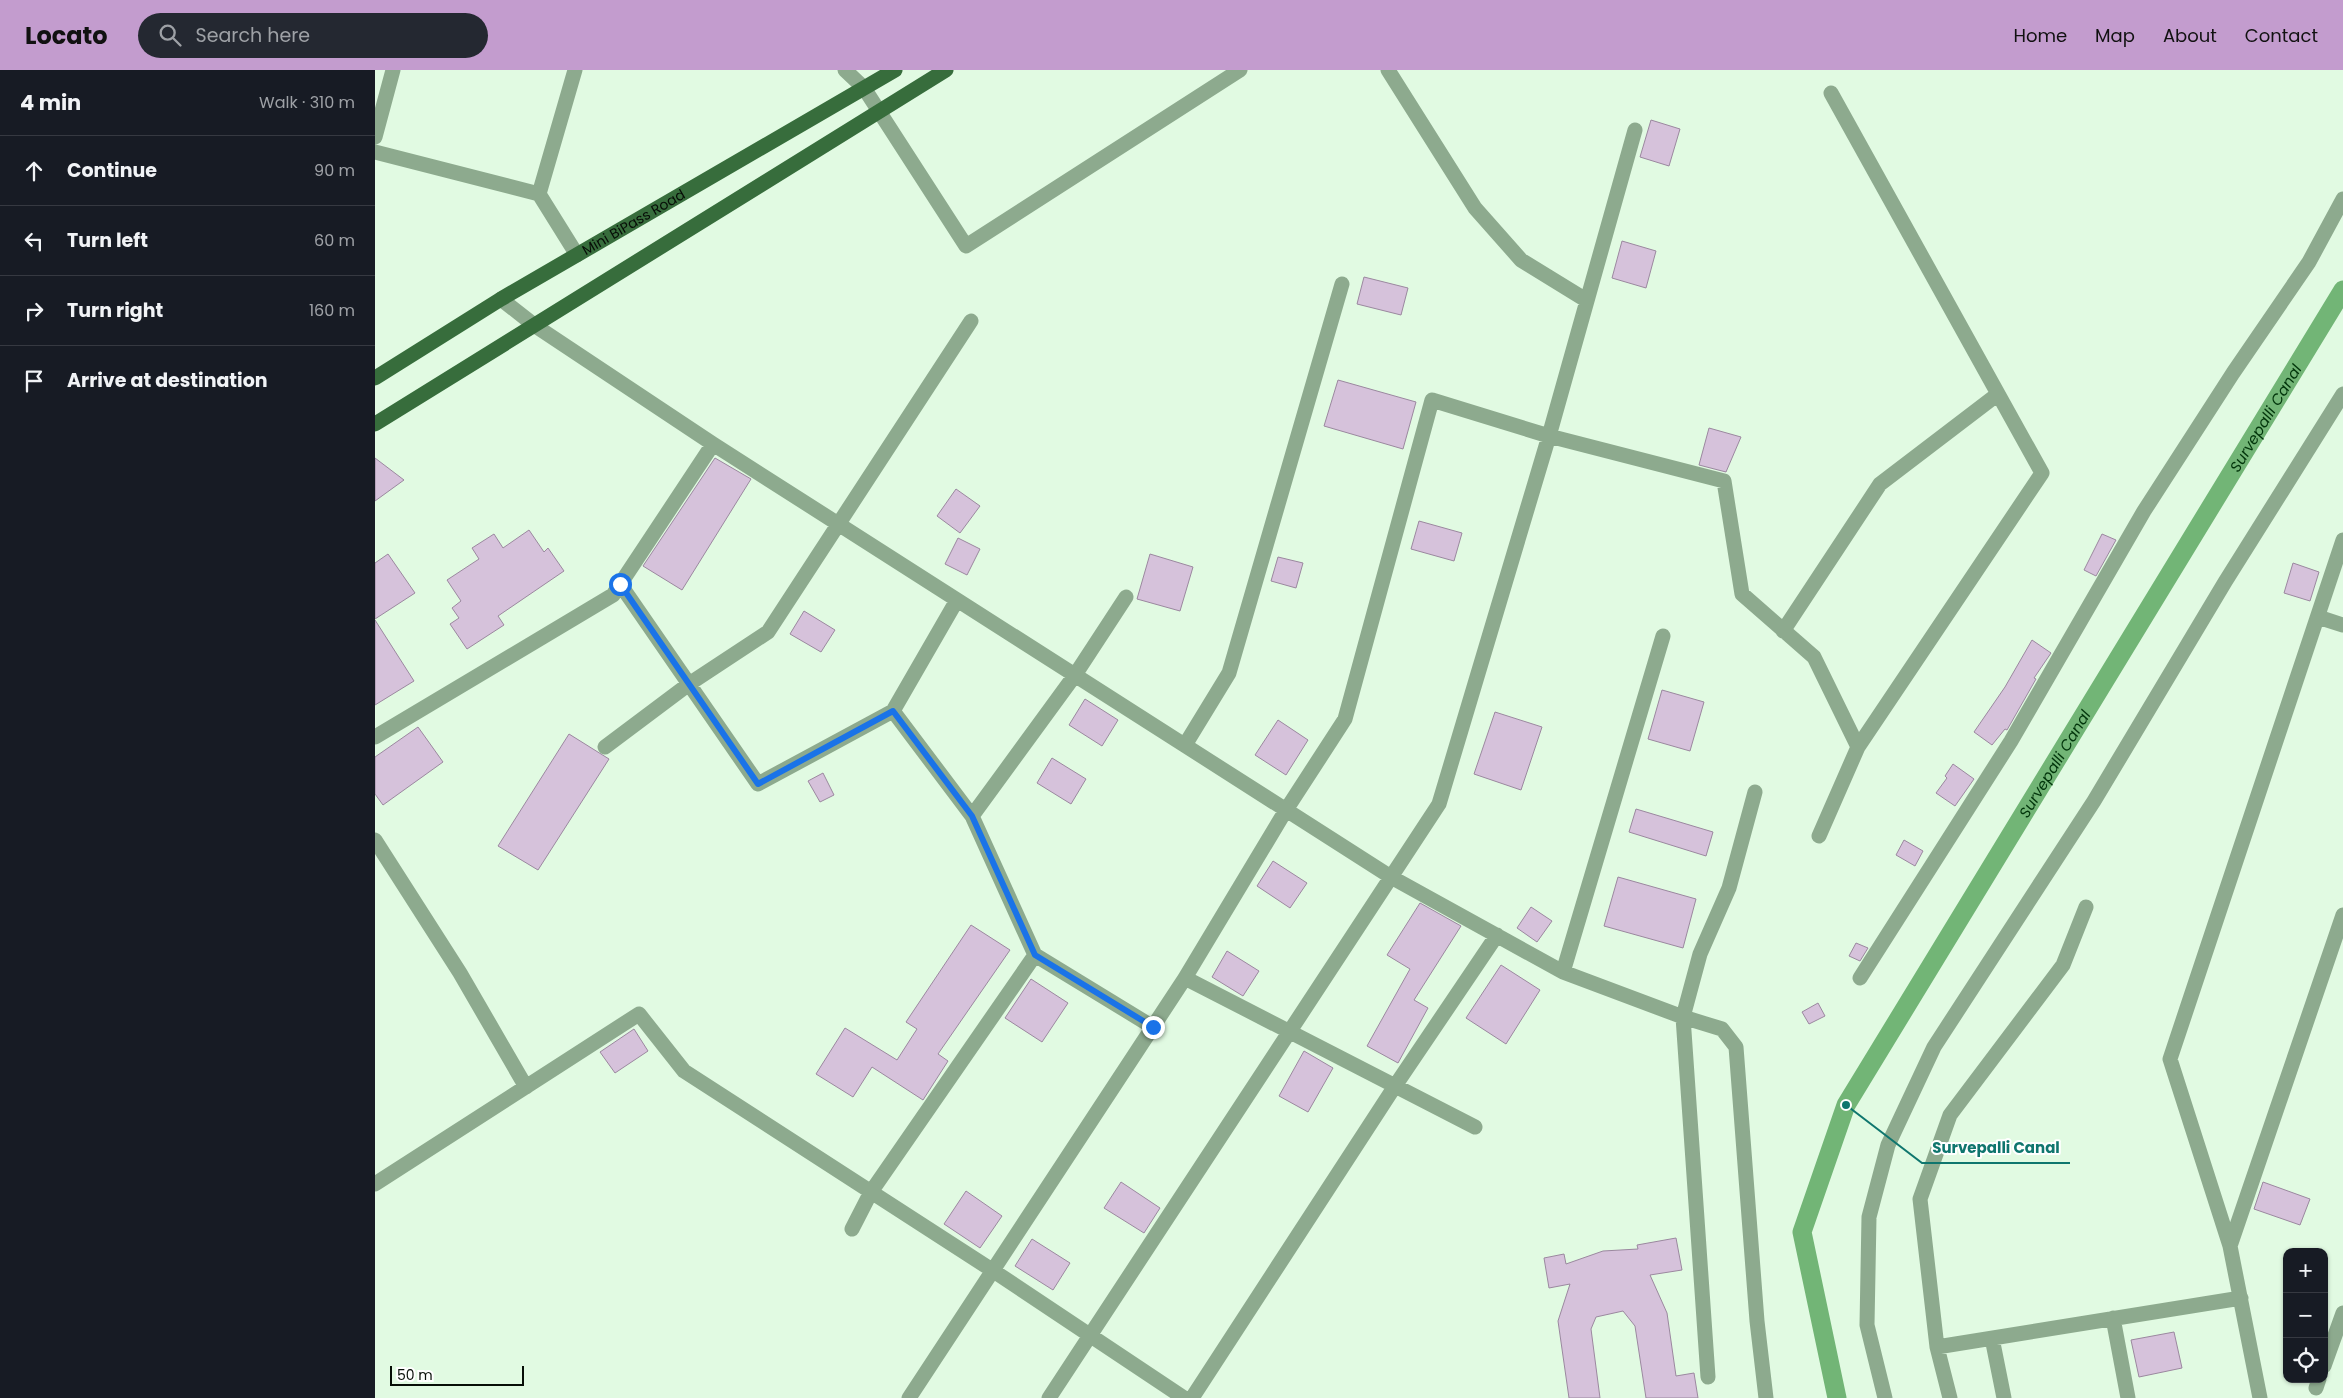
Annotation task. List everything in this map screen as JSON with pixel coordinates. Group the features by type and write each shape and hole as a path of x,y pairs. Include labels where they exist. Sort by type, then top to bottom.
{"main road":[{"name":"Mini BiPass Road","path":"375,378 501,299 895,70"},
{"path":"375,424 946,70"}],"street":[{"path":"375,137 393,70"},
{"path":"539,194 575,70"},
{"path":"845,70 864,88 966,246 1240,70"},
{"path":"860,70 864,88"},
{"path":"1389,70 1475,208 1521,260 1586,300"},
{"path":"1819,836 1858,747 2042,473 1831,93"},
{"path":"1049,1398 1089,1334 1439,804 1549,436 1635,130"},
{"path":"375,152 539,194 577,255"},
{"path":"1860,978 2011,742 2144,511 2309,262 2343,199"},
{"path":"1185,745 1229,673 1342,284"},
{"path":"501,299 534,325 713,444 1391,877 1563,972 1683,1017 1722,1029 1737,1047 1757,1321 1766,1398"},
{"path":"605,747 689,684 768,632 971,321"},
{"path":"1783,631 1880,484 1998,394"},
{"path":"1885,1398 1867,1325 1869,1217 1888,1145 1934,1047 2094,801 2225,582 2343,394"},
{"path":"909,1398 1185,978 1286,810 1345,719 1432,400 1549,436 1724,481 1742,594 1814,657 1858,747"},
{"path":"375,737 613,595 713,444"},
{"path":"2261,1398 2230,1246 2170,1059 2343,540"},
{"path":"620,584 758,784 893,711 957,600"},
{"path":"972,816 1075,675 1126,597"},
{"path":"2317,616 2343,625"},
{"path":"1563,972 1663,636"},
{"path":"893,711 972,816 1035,955 1153,1027"},
{"path":"1708,1377 1683,1017 1700,954 1729,888 1755,792"},
{"path":"375,840 460,973 526,1087"},
{"path":"1951,1398 1937,1346 1920,1199 1950,1115 2063,965 2085,907"},
{"path":"2230,1246 2343,916"},
{"path":"1192,1398 1395,1086 1497,935"},
{"path":"852,1229 871,1192 1035,955"},
{"path":"1185,978 1475,1127"},
{"path":"375,1184 639,1014 685,1071 992,1270 1184,1398"},
{"path":"1937,1346 2241,1298"},
{"path":"2328,1355 2343,1313"},
{"path":"2113,1318 2128,1398"},
{"path":"1991,1338 2004,1398"}],"building":[{"path":"1651,120 1680,129 1669,166 1640,157"},
{"path":"1622,241 1656,251 1646,288 1612,278"},
{"path":"1364,277 1408,288 1401,315 1357,304"},
{"path":"1338,380 1416,402 1403,449 1324,426"},
{"path":"1709,428 1741,437 1726,472 1699,465"},
{"path":"375,458 404,480 375,501"},
{"path":"715,458 751,479 682,590 643,566"},
{"path":"956,489 980,506 960,533 937,516"},
{"path":"1419,521 1462,533 1454,561 1411,549"},
{"path":"529,530 544,552 548,548 564,571 498,616 504,625 467,649 450,624 459,618 452,608 461,601 447,580 479,559 472,548 494,534 503,548"},
{"path":"2102,534 2116,540 2096,576 2084,570"},
{"path":"958,538 980,549 967,575 945,564"},
{"path":"388,554 415,593 375,619 375,563"},
{"path":"1150,554 1193,567 1180,611 1137,599"},
{"path":"1278,557 1303,563 1296,588 1271,581"},
{"path":"2293,563 2319,572 2310,601 2284,593"},
{"path":"804,611 835,630 821,652 790,634"},
{"path":"375,620 414,681 375,705"},
{"path":"2032,640 2051,653 2034,678 2036,679 2007,730 2005,729 1992,745 1974,732 2005,687"},
{"path":"1662,690 1704,702 1690,751 1648,739"},
{"path":"1085,699 1118,720 1102,746 1069,725"},
{"path":"1495,712 1542,727 1521,790 1474,774"},
{"path":"1278,720 1308,740 1286,775 1255,755"},
{"path":"418,727 443,762 383,805 375,794 375,757"},
{"path":"569,734 609,759 538,870 498,846"},
{"path":"1052,758 1086,779 1071,804 1037,783"},
{"path":"1953,764 1974,779 1955,806 1936,793 1947,778 1945,776"},
{"path":"823,773 834,795 820,802 808,781"},
{"path":"1636,809 1713,832 1706,856 1629,832"},
{"path":"1904,840 1923,851 1915,866 1896,855"},
{"path":"1273,861 1307,883 1290,908 1257,886"},
{"path":"1618,877 1696,899 1683,948 1604,926"},
{"path":"1420,903 1461,926 1414,1000 1428,1008 1398,1063 1367,1046 1410,969 1387,955"},
{"path":"1531,907 1552,921 1537,942 1517,928"},
{"path":"971,925 1010,950 938,1054 948,1061 923,1100 872,1067 853,1097 816,1074 845,1028 897,1060 917,1029 906,1022"},
{"path":"1856,943 1868,948 1860,961 1849,956"},
{"path":"1227,951 1259,971 1243,996 1212,977"},
{"path":"1501,965 1540,990 1506,1044 1466,1018"},
{"path":"1031,979 1068,1003 1042,1042 1005,1018"},
{"path":"1818,1003 1825,1016 1809,1024 1802,1012"},
{"path":"634,1029 648,1051 615,1073 600,1052"},
{"path":"1304,1051 1333,1068 1308,1112 1279,1096"},
{"path":"1121,1182 1160,1208 1144,1233 1104,1208"},
{"path":"2263,1182 2310,1199 2300,1225 2254,1209"},
{"path":"966,1191 1002,1216 980,1248 944,1224"},
{"path":"1676,1238 1682,1270 1650,1275 1667,1313 1676,1376 1694,1373 1698,1398 1646,1398 1635,1326 1623,1311 1596,1317 1591,1329 1600,1398 1569,1398 1558,1321 1570,1284 1549,1288 1544,1258 1564,1254 1566,1264 1603,1251 1638,1249 1637,1245"},
{"path":"1032,1239 1070,1263 1053,1290 1015,1266"},
{"path":"2174,1332 2182,1368 2139,1377 2131,1340"}],"waterway":[{"name":"Survepalli Canal","path":"1837,1398 1802,1232 1846,1105 2343,290"}],"place":[{"name":"Survepalli Canal","path":"1846,1105"}],"route":[{"path":"620,584 758,784 893,711 972,816 1035,955 1153,1027"}]}
